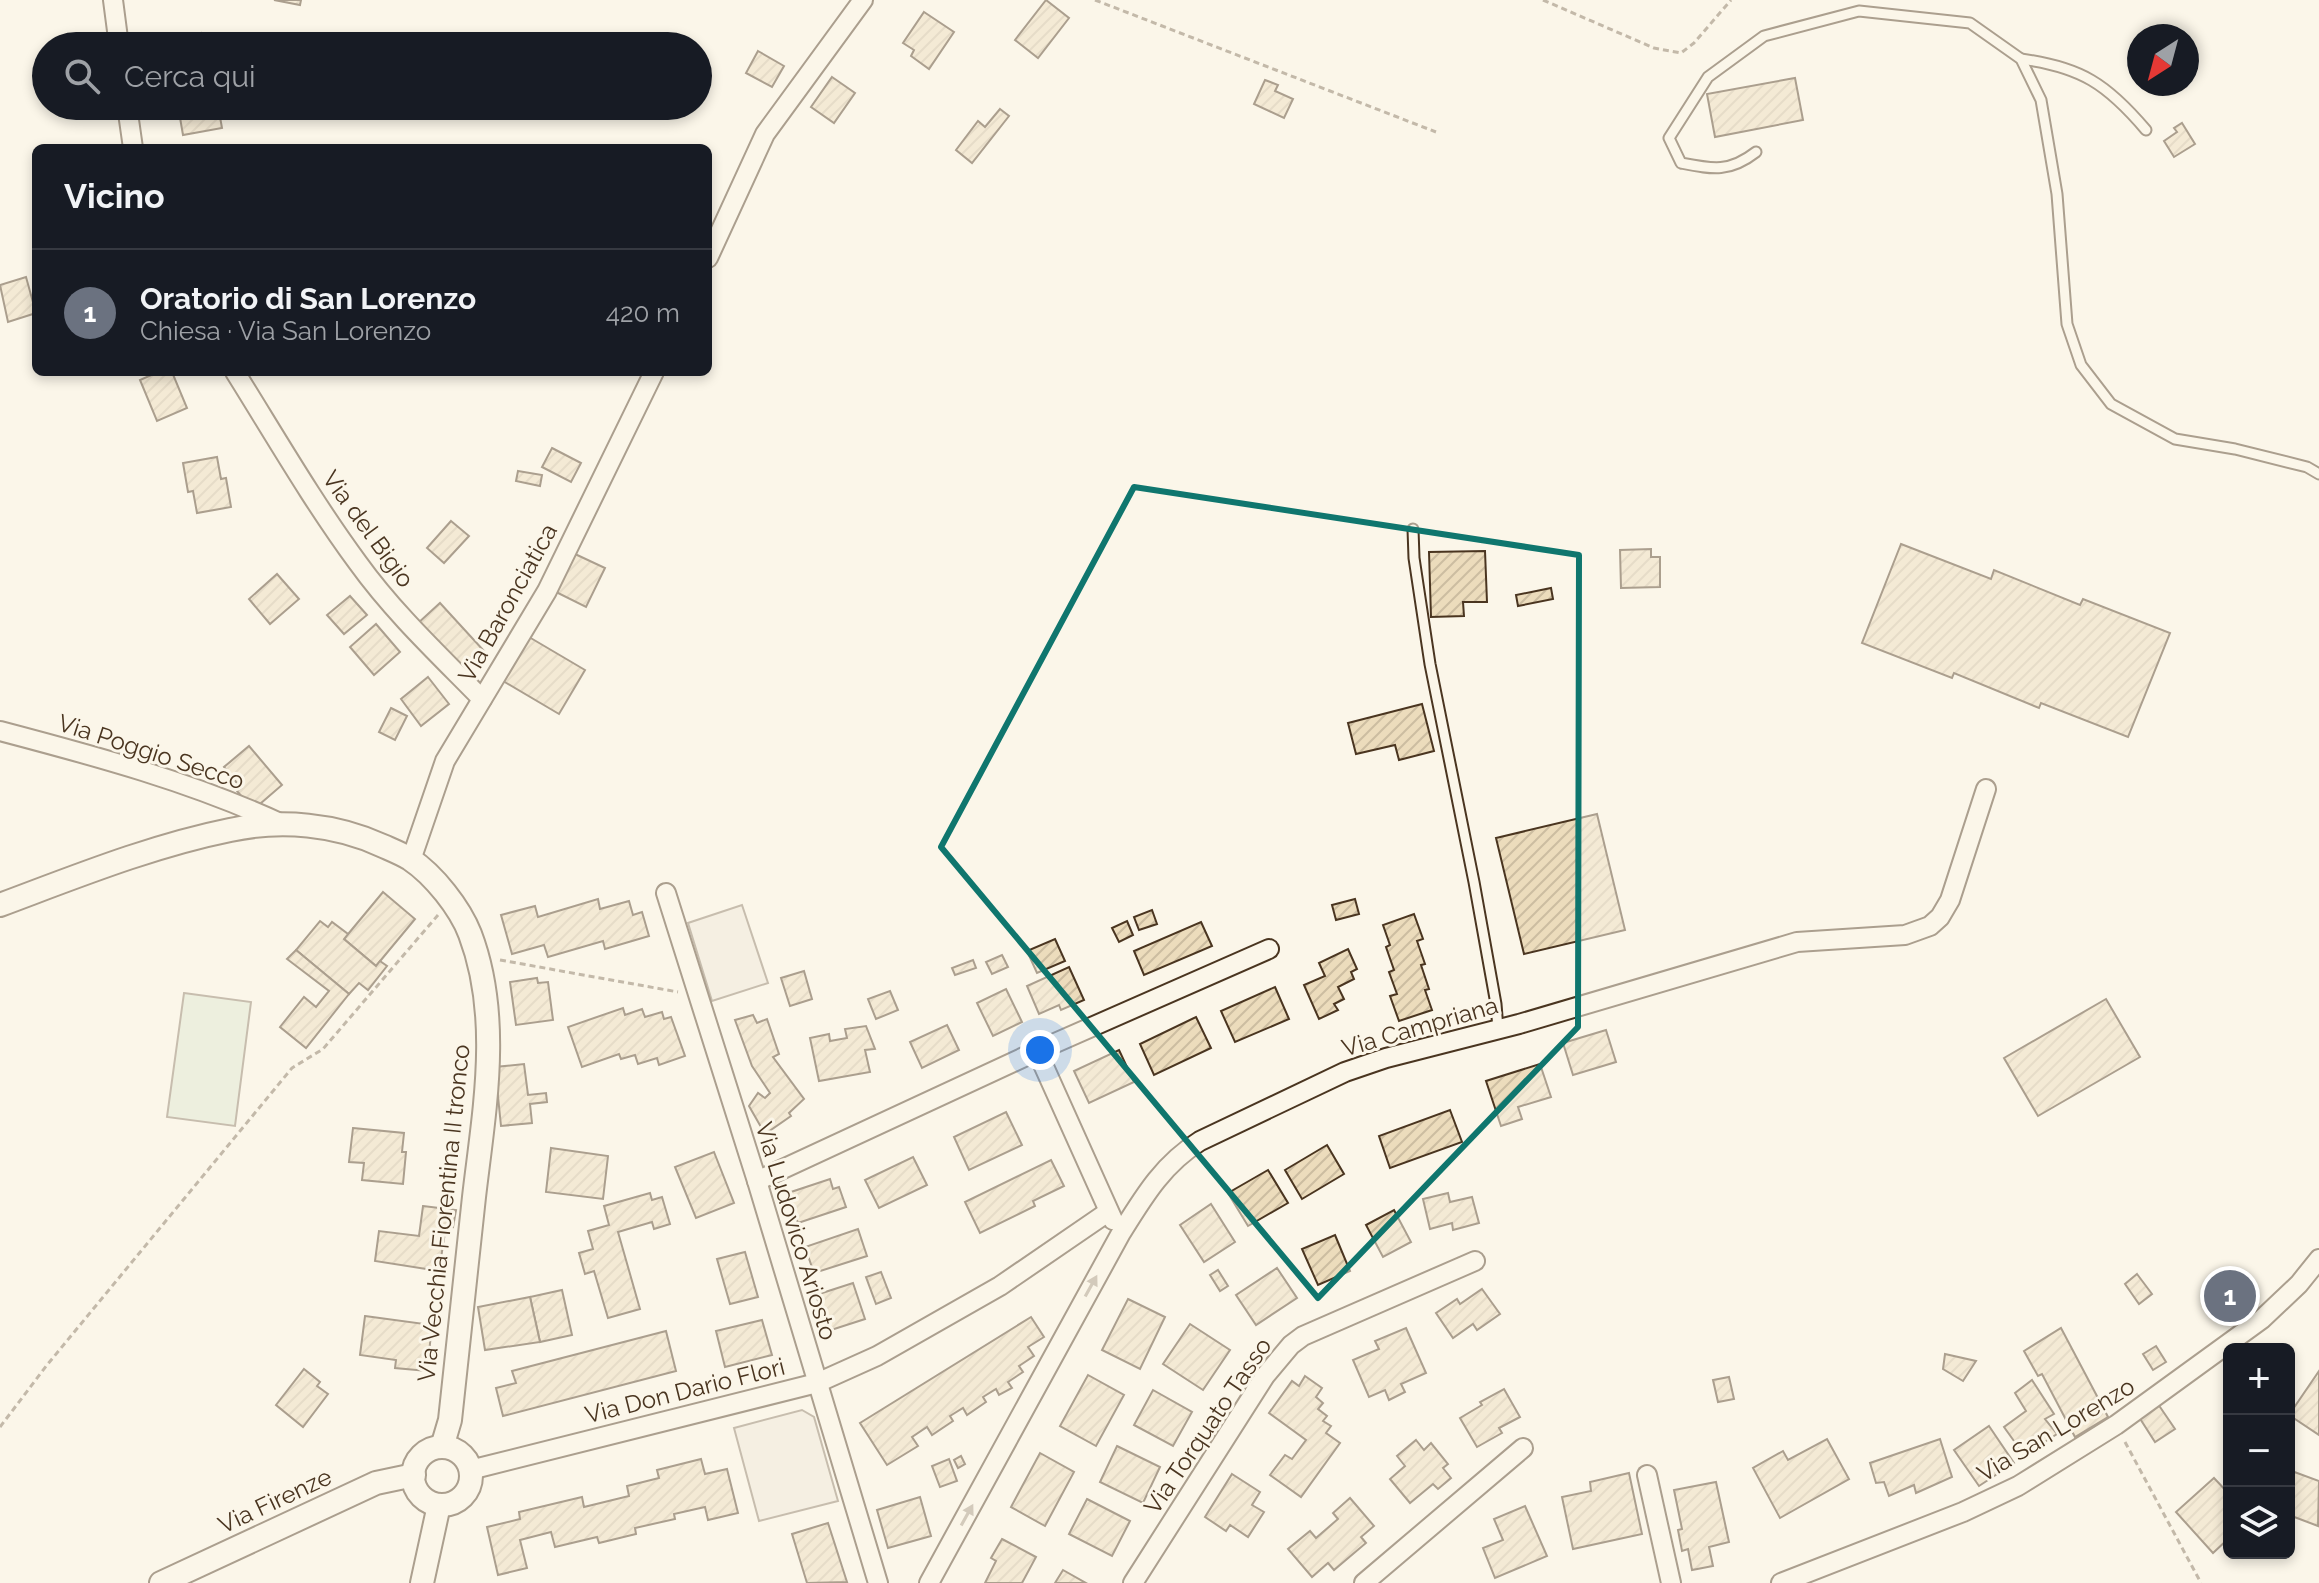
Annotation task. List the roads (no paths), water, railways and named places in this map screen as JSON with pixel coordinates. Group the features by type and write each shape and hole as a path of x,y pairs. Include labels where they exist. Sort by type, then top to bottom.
{"street":[{"path":"113,0 117,32"},
{"path":"712,249 765,134 863,0"},
{"path":"129,120 132,144"},
{"name":"Via del Bigio","path":"237,376 359,565 412,627 482,699"},
{"name":"Via Baronciatica","path":"411,860 445,761 547,591 652,376"},
{"name":"Via Poggio Secco","path":"0,731 101,757 241,805 284,825"},
{"name":"Via Campriana","path":"929,1583 1121,1233 1163,1170 1179,1154 1345,1072 1386,1058 1498,1029 1797,942 1891,937 1930,926 1940,917 1950,900 1986,789"},
{"name":"Via Vecchia Fiorentina II tronco","path":"0,905 142,854 231,829 284,825 327,827 368,839 411,860 431,877 469,932 477,956 488,1021 487,1087 450,1420 442,1447"},
{"name":"Via Ludovico Ariosto","path":"666,893 757,1181 878,1583"},
{"path":"757,1181 1037,1051 1269,949"},
{"path":"1037,1051 1108,1212 1121,1233"},
{"name":"Via Don Dario Flori","path":"470,1470 817,1383 877,1356 1000,1286 1108,1212"},
{"name":"Via San Lorenzo","path":"1781,1583 1963,1512 2018,1486 2116,1425 2262,1319 2299,1284 2319,1259"},
{"name":"Via Torquato Tasso","path":"1133,1583 1265,1376 1291,1345 1318,1328 1475,1261"},
{"path":"442,1447 461,1454 470,1470 471,1483 462,1498 454,1503 439,1505 425,1499 416,1488 414,1475 419,1459 426,1452 442,1447"},
{"path":"1364,1583 1523,1448"},
{"name":"Via Firenze","path":"161,1583 376,1483 414,1475"},
{"path":"1647,1475 1671,1583"},
{"path":"422,1583 439,1505"}],"lane":[{"path":"1756,152 1742,162 1715,170 1681,163 1669,138 1708,77 1764,36 1859,11 1970,23 2021,59 2054,63 2094,80 2122,102 2146,130"},
{"path":"2021,59 2041,100 2057,194 2067,324 2081,365 2111,404 2175,439 2235,449 2307,467 2319,474"},
{"path":"1413,529 1414,558 1430,664 1474,882 1498,1029"}],"place":[{"name":"Oratorio di San Lorenzo","path":"2230,1296"}]}
